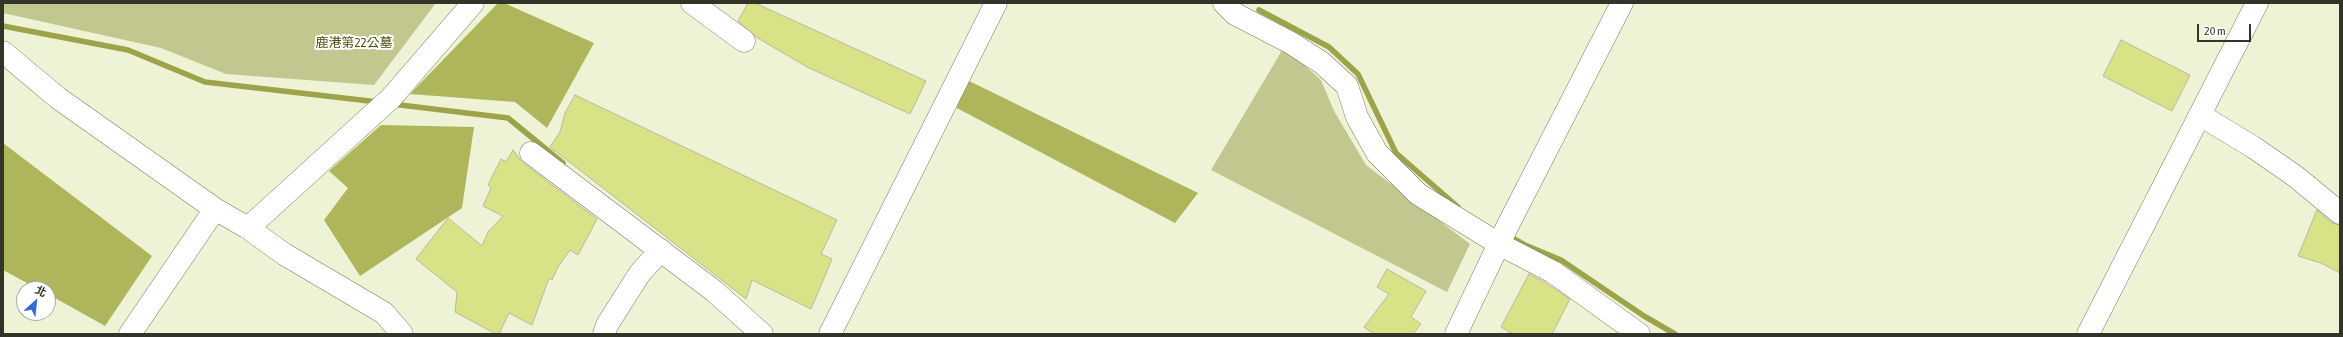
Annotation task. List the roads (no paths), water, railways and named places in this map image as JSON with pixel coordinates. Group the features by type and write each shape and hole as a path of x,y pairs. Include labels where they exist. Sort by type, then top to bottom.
{"street":[{"path":"248,228 384,104 473,3"},
{"path":"692,3 744,41"},
{"path":"830,334 996,3"},
{"path":"1224,3 1235,14 1291,42 1322,63 1347,86 1357,116 1377,153 1395,174 1418,194 1503,235 1639,334"},
{"path":"1456,334 1503,235 1622,3"},
{"path":"2088,334 2257,3"},
{"path":"3,52 58,98 215,209 248,228 284,254 384,313 402,334"},
{"path":"2200,115 2253,147 2295,176 2340,213"},
{"path":"531,153 714,291 762,334"},
{"path":"130,334 215,209"},
{"path":"604,334 607,325 640,273 660,250"}],"waterway":[{"path":"1259,10 1329,47 1358,74 1396,153 1458,207"},
{"path":"3,26 128,50 205,82 378,102"},
{"path":"392,104 508,118 563,163"},
{"path":"1507,235 1525,245 1561,260 1644,316 1675,334"}],"park label":[{"name":"鹿港第22公墓","path":"354,43"}]}
